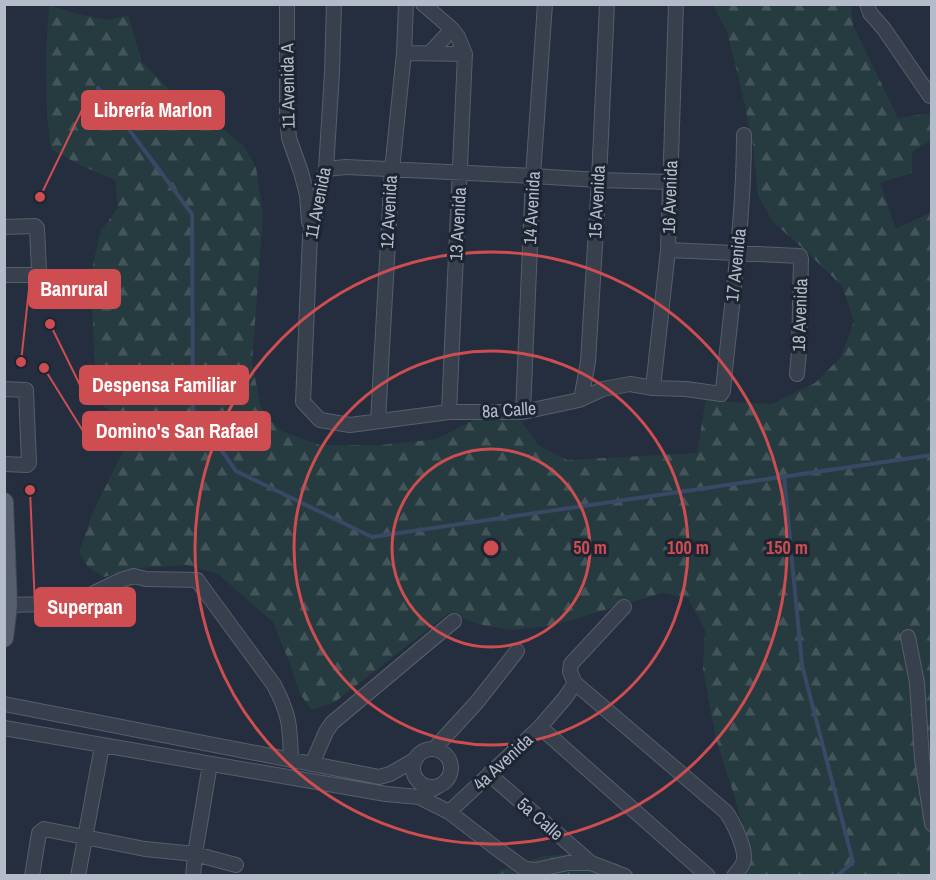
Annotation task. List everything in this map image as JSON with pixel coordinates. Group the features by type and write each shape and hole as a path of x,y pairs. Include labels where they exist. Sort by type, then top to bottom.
{"main road":[{"path":"4,502 6,605 4,638"}],"street":[{"name":"11 Avenida A","path":"287,4 289,138 307,195 310,236"},
{"name":"11 Avenida","path":"303,402 310,236 326,170 334,4"},
{"name":"12 Avenida","path":"378,421 392,170 404,53 406,4"},
{"name":"13 Avenida","path":"423,4 455,33 465,54 449,412"},
{"name":"14 Avenida","path":"524,412 533,176 545,4"},
{"name":"15 Avenida","path":"581,399 588,362 607,4"},
{"name":"16 Avenida","path":"653,388 668,250 676,4"},
{"path":"867,4 870,14 884,29 930,96"},
{"path":"430,53 455,33"},
{"path":"404,53 465,54"},
{"name":"17 Avenida","path":"720,394 723,391 737,253 744,170 744,135"},
{"path":"326,170 346,167 671,182"},
{"path":"4,227 35,226 37,228 39,271 36,276 4,275"},
{"path":"668,250 737,253"},
{"name":"18 Avenida","path":"737,253 800,256 797,374"},
{"name":"8a Calle","path":"303,402 320,420 350,424 449,412 524,412 581,399 603,389 630,384 720,394"},
{"path":"4,389 26,390 29,463 27,465 4,464"},
{"path":"6,605 52,604 87,597 134,576 146,579 197,580 284,702 290,723 291,760"},
{"path":"624,607 571,663 570,672 575,683 726,812 744,851 743,864 734,876"},
{"path":"312,764 332,723 454,621"},
{"path":"908,637 917,683 922,759 932,824"},
{"path":"434,749 477,702 517,651"},
{"name":"4a Avenida","path":"449,812 540,727 566,698 575,683"},
{"path":"4,704 379,777 390,774 416,759 423,751 440,750 448,758 451,769 447,779 419,796"},
{"path":"540,727 708,876"},
{"path":"4,729 386,794 419,796 449,812"},
{"path":"78,876 102,746"},
{"path":"416,759 413,769 416,778 428,786 438,786"},
{"path":"194,876 195,854 210,764"},
{"name":"5a Calle","path":"489,774 591,863 625,876"},
{"name":"5a Calle","path":"449,812 525,868 535,870 568,864 591,863"},
{"path":"32,876 39,833 44,829 145,849 195,854 236,865"}],"green space":[{"path":"49,5 109,20 128,15 142,62 178,98 243,145 256,167 263,216 252,363 261,408 281,431 320,445 381,445 437,439 481,416 520,419 538,445 567,460 697,453 706,398 772,404 815,383 841,357 854,321 842,286 773,222 758,195 753,144 740,83 727,32 713,5 851,5 853,25 898,118 931,113 931,140 912,152 912,173 880,183 896,229 931,212 931,875 736,875 750,855 716,739 703,669 705,630 688,598 662,593 551,626 512,630 477,624 449,613 335,702 312,710 300,694 273,622 218,574 187,565 136,568 104,577 88,567 79,552 92,514 130,437 120,419 96,400 91,274 100,232 118,208 115,180 51,149 47,116 46,55"},
{"path":"573,854 617,864 635,875 495,876 501,870 544,856"}],"waterway":[{"path":"98,88 192,214 193,410 236,471 372,537 932,455"},
{"path":"784,476 802,665 853,862 837,876"}],"place":[{"name":"Librería Marlon","path":"40,197"},
{"name":"Despensa Familiar","path":"50,324"},
{"name":"Banrural","path":"21,362"},
{"name":"Domino's San Rafael","path":"44,368"},
{"name":"Superpan","path":"30,490"}]}
